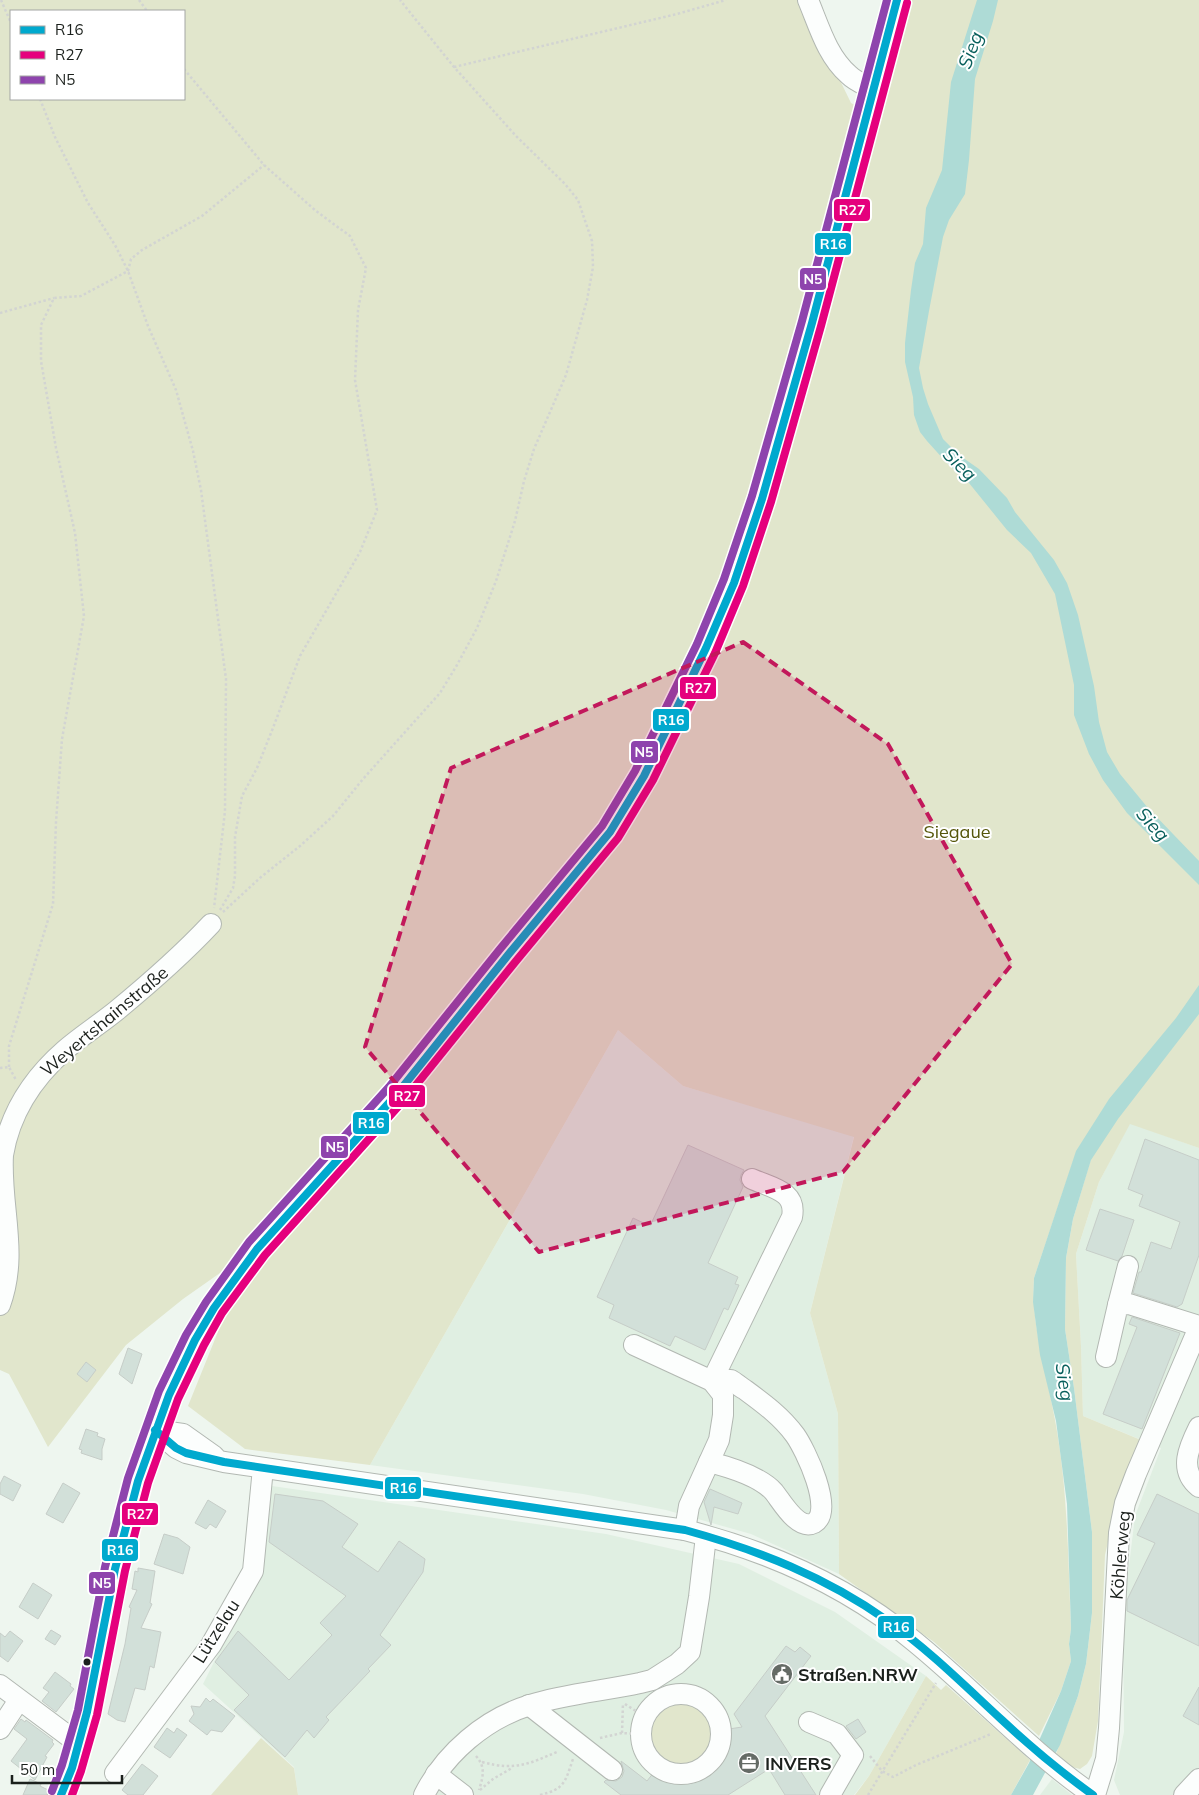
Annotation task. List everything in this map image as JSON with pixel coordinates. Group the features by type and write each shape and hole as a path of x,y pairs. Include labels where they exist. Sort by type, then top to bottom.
{"main road":[{"path":"60,1795 79,1744 92,1690 115,1569 139,1475 155,1430 193,1343 212,1310 250,1256 280,1220 380,1112 436,1046 614,826 646,773 707,644 741,565 804,354 872,89 897,0"}],"street":[{"path":"808,0 828,49 837,63 850,77 872,89"},
{"name":"Weyertshainstraße","path":"0,1305 6,1284 8,1266 8,1246 0,1189 2,1156 10,1125 28,1090 66,1049 149,984 212,924"},
{"path":"712,1381 792,1217 794,1206 789,1197 752,1179"},
{"path":"1106,1357 1128,1266"},
{"path":"1118,1305 1129,1304 1199,1327"},
{"name":"Köhlerweg","path":"1094,1795 1106,1759 1119,1533 1125,1503 1199,1327"},
{"path":"634,1345 712,1381 723,1395 723,1415 718,1440 689,1506 684,1530"},
{"path":"709,1462 729,1467 752,1477 773,1491 796,1519 806,1524 814,1523 819,1518 822,1508 821,1498 811,1466 796,1436 777,1414 731,1380 712,1381"},
{"path":"1199,1427 1188,1450 1186,1462 1188,1473 1199,1487"},
{"path":"155,1430 182,1434 224,1462 684,1530 770,1556 838,1590 914,1640 1018,1734 1060,1770 1094,1795"},
{"name":"Lützelau","path":"115,1773 211,1645 253,1571 263,1468"},
{"path":"684,1694 706,1536"},
{"path":"424,1795 436,1774 447,1760 465,1742 492,1722 529,1705 640,1684 652,1680 677,1664 690,1652"},
{"path":"0,1685 79,1744"},
{"path":"684,1694 692,1695 705,1701 715,1711 720,1725 721,1738 717,1751 708,1764 690,1773 676,1774 664,1770 653,1762 645,1752 641,1738 642,1724 647,1712 657,1702 669,1695 684,1694"},
{"path":"0,1729 19,1700"},
{"path":"529,1705 612,1770"},
{"path":"809,1722 837,1734 853,1755 830,1795"},
{"path":"436,1774 471,1793"},
{"path":"1184,1795 1199,1779"}],"path":[{"path":"1,0 10,21"},
{"path":"139,0 147,10"},
{"path":"212,924 261,877 300,846 333,816 363,779 440,693 458,666 477,628 496,581 515,521 524,481 534,449 566,375 587,300 593,267 592,241 578,200 565,184 516,136 454,67 400,0"},
{"path":"454,67 677,14 726,0"},
{"path":"185,71 264,165 316,211 350,236 366,268 358,310 355,380 377,510 360,552 300,656 270,736 242,796 235,837 235,876 233,888 212,924"},
{"path":"40,100 55,137 70,167 128,271 148,326 176,390 193,451 201,490 226,679 225,811 212,924"},
{"path":"0,312 54,298 81,296 128,271 131,259 142,250 202,216 264,165"},
{"path":"28,1090 15,1079 9,1067 9,1046 53,904 62,739 84,616 75,533 56,448 41,361 41,325 54,298"},
{"path":"0,1068 9,1067"},
{"path":"868,1795 946,1668"},
{"path":"622,1733 623,1703"},
{"path":"872,1758 882,1771 893,1777 916,1765 987,1735"},
{"path":"465,1742 482,1762 483,1776 471,1793"},
{"path":"540,1795 554,1791 565,1782 578,1743"},
{"path":"471,1793 514,1767"},
{"path":"471,1793 475,1795"}],"highlighted area":[{"path":"743,642 888,744 1012,964 843,1172 539,1252 365,1047 451,768"}],"shaded area":[{"path":"618,1030 683,1086 854,1136 810,1313 838,1414 839,1574 751,1534 666,1510 583,1494 370,1465"},
{"path":"1130,1123 1199,1148 1199,1795 1120,1795 1114,1780 1124,1732 1123,1616 1135,1516 1161,1448 1083,1416 1076,1254 1099,1182"},
{"path":"265,1485 606,1534 739,1564 835,1612 926,1676 869,1776 854,1795 298,1795 294,1767 203,1684 260,1570"},
{"path":"1052,1779 1072,1795 1040,1795"}],"green space":[{"name":"Siegaue","path":"0,0 801,0 851,103 878,117 910,0 1199,0 1199,1148 1130,1124 1099,1182 1076,1254 1083,1416 1141,1440 1119,1493 1105,1555 1098,1721 1092,1756 1087,1764 1080,1769 1068,1766 1056,1754 1078,1696 1086,1664 1092,1613 1092,1532 1065,1329 1066,1258 1073,1219 1091,1159 1076,1153 1034,1278 1037,1332 1055,1420 1063,1472 1071,1629 1069,1644 1071,1661 1061,1691 1039,1736 934,1642 839,1574 838,1414 810,1313 854,1137 683,1086 618,1030 370,1465 245,1449 188,1406 228,1307 220,1273 183,1299 126,1345 48,1447 9,1374 0,1370"},
{"path":"926,1676 941,1690 946,1685 1030,1760 1011,1795 855,1795 869,1776"},
{"path":"679,1699 694,1703 708,1711 716,1729 715,1739 707,1755 692,1765 683,1767 673,1766 658,1760 650,1751 646,1739 647,1725 654,1713 666,1704"},
{"path":"261,1738 294,1768 298,1795 211,1795"}],"water":[{"name":"Sieg","path":"977,0 998,0 975,79 965,194 949,220 943,237 919,368 923,388 943,439 959,455 979,469 1007,498 1015,512 1054,560 1067,583 1078,615 1094,686 1099,722 1107,752 1120,774 1148,808 1199,861 1199,885 1127,813 1103,780 1089,754 1074,715 1074,685 1055,594 1031,553 1007,530 969,483 927,441 920,432 914,415 913,397 905,362 905,343 915,263 923,244 926,208 942,170 951,82"},
{"name":"Sieg","path":"1199,985 1199,1014 1118,1119 1091,1160 1073,1219 1066,1258 1065,1329 1092,1532 1092,1613 1086,1664 1078,1696 1060,1745 1033,1795 1011,1795 1029,1763 1061,1691 1071,1661 1069,1644 1071,1629 1067,1504 1056,1421 1040,1355 1033,1302 1034,1278 1076,1151 1109,1099 1176,1018"}],"building":[{"path":"1145,1139 1199,1160 1199,1255 1182,1304 1177,1307 1133,1293 1151,1242 1171,1249 1180,1222 1139,1206 1143,1195 1128,1189"},
{"path":"688,1145 744,1170 740,1180 743,1187 708,1263 738,1277 735,1284 739,1285 728,1310 724,1308 705,1350 675,1336 670,1346 609,1318 614,1305 597,1297 633,1218 650,1226"},
{"path":"1100,1209 1134,1220 1122,1256 1118,1261 1086,1250"},
{"path":"1132,1317 1180,1333 1142,1429 1103,1414 1137,1327 1129,1324"},
{"path":"128,1348 142,1354 132,1384 119,1374"},
{"path":"86,1362 96,1370 87,1382 77,1374"},
{"path":"86,1429 98,1433 97,1436 105,1439 102,1449 102,1460 81,1453 82,1450 79,1449"},
{"path":"4,1476 21,1485 13,1501 0,1494 0,1484"},
{"path":"63,1483 80,1493 63,1523 46,1514"},
{"path":"710,1489 742,1503 738,1514 714,1507 711,1525 704,1502"},
{"path":"275,1494 323,1501 358,1524 342,1547 378,1572 399,1541 425,1559 423,1572 380,1635 391,1645 368,1669 370,1671 326,1717 329,1720 314,1738 307,1730 285,1757 234,1710 249,1695 215,1662 238,1631 289,1680 332,1635 320,1623 346,1596 269,1542"},
{"path":"1157,1494 1199,1514 1199,1646 1127,1611 1127,1600 1155,1543 1137,1535"},
{"path":"208,1500 226,1511 216,1528 210,1524 206,1529 195,1523"},
{"path":"164,1534 178,1538 190,1547 183,1574 154,1564"},
{"path":"138,1568 155,1571 150,1603 152,1604 141,1628 161,1632 154,1668 150,1666 145,1690 135,1688 125,1722 117,1720 108,1714 125,1644 131,1608 129,1607 137,1590 132,1589 135,1571 138,1572"},
{"path":"33,1583 52,1595 38,1619 19,1607"},
{"path":"51,1630 61,1636 55,1645 45,1639"},
{"path":"10,1631 23,1641 8,1662 0,1656 0,1633 5,1637"},
{"path":"786,1646 795,1652 800,1647 811,1656 765,1716 816,1795 785,1795 769,1769 728,1795 621,1795 604,1782 606,1780 616,1781 622,1777 624,1771 621,1761 647,1781 654,1772 674,1783 692,1783 715,1771 721,1765 728,1750 729,1729 742,1727 734,1714"},
{"path":"55,1672 71,1684 70,1686 74,1689 56,1712 42,1701 49,1692 43,1688"},
{"path":"1199,1687 1199,1725 1183,1716"},
{"path":"206,1698 210,1702 213,1699 235,1716 222,1732 211,1730 207,1735 189,1721 194,1714 191,1706 200,1707"},
{"path":"21,1719 25,1722 26,1720 53,1740 54,1744 45,1756 47,1757 35,1780 11,1761 27,1739 14,1729"},
{"path":"858,1719 866,1732 856,1739 846,1726"},
{"path":"167,1728 174,1733 177,1728 187,1735 170,1758 154,1747"},
{"path":"142,1764 158,1776 143,1795 128,1795 122,1790"},
{"path":"30,1779 48,1790 47,1795 23,1795"}],"transit line":[{"name":"N5","path":"52,1791 62,1765 78,1710 105,1567 128,1478 159,1391 186,1335 206,1302 249,1242 389,1087 602,826 635,771 697,644 724,579 752,496 802,321 887,0"},
{"name":"R16","path":"61,1795 72,1768 87,1712 115,1569 138,1481 169,1395 195,1340 214,1308 257,1249 397,1094 508,955 610,832 644,776 706,648 734,583 762,499 812,323 897,0"},
{"name":"R27","path":"72,1795 97,1715 125,1571 148,1483 178,1399 222,1313 265,1255 404,1100 618,838 653,780 715,653 743,586 771,502 821,326 907,3"},
{"name":"R16","path":"155,1430 176,1448 186,1453 224,1462 685,1530 739,1546 791,1566 864,1605 903,1632 1035,1750 1093,1795"}],"place":[{"name":"Straßen.NRW","path":"782,1674"},
{"name":"INVERS","path":"749,1763"}]}
